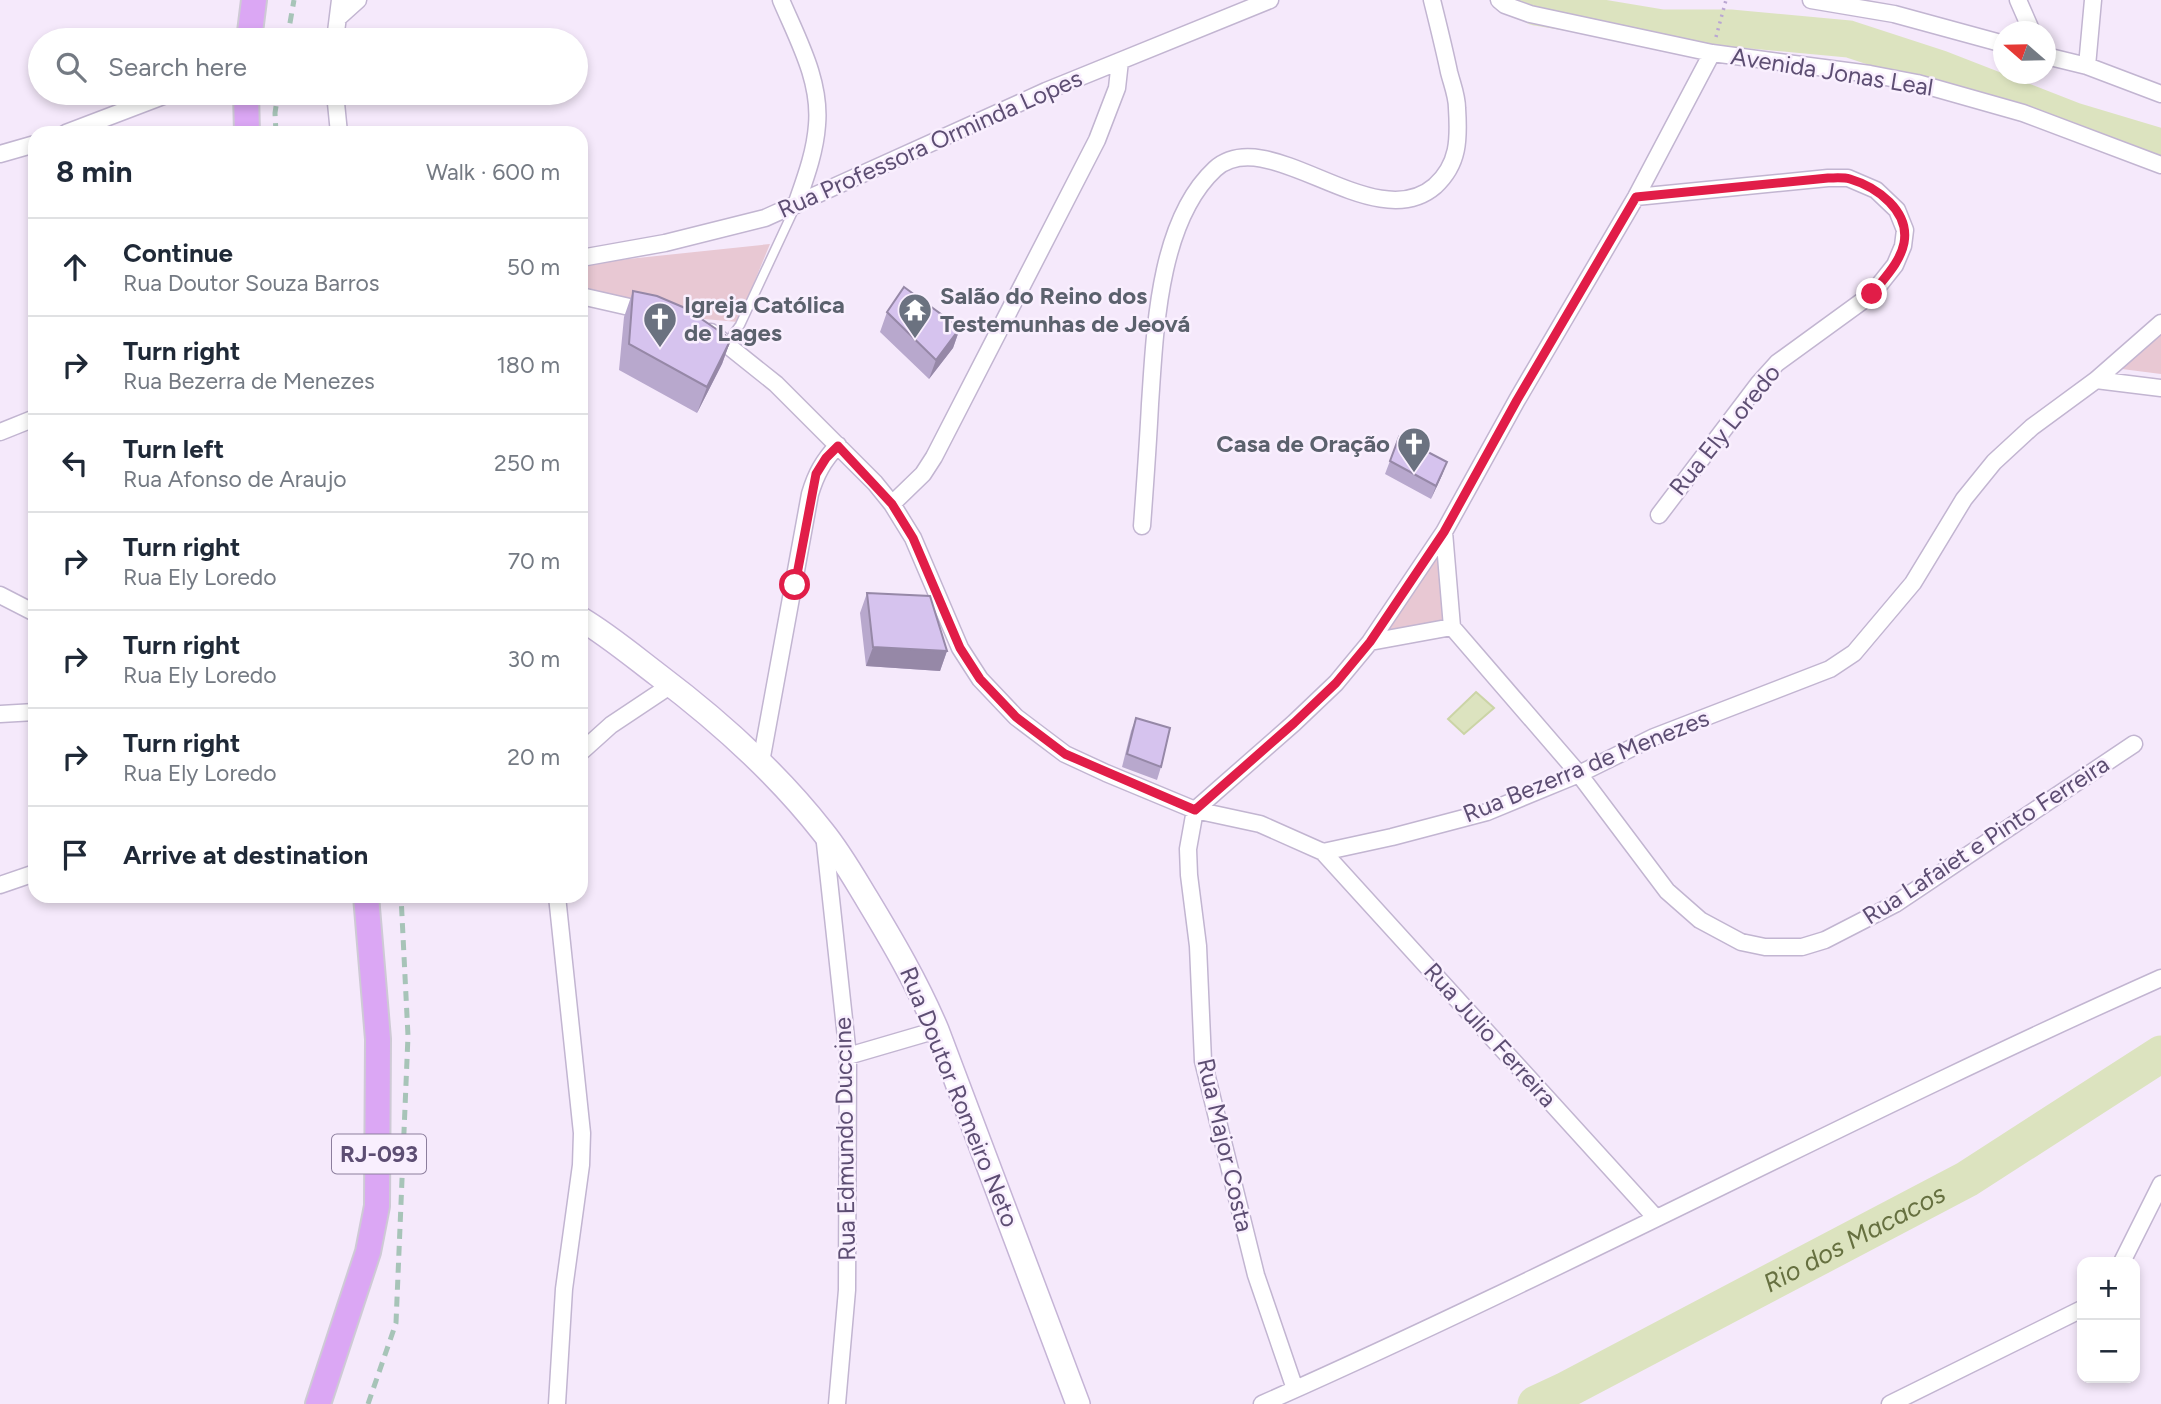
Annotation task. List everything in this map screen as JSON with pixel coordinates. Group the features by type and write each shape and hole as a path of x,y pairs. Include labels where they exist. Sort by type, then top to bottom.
{"main road":[{"path":"250,28 254,0"},
{"path":"246,105 247,126"},
{"name":"RJ-093","path":"318,1404 368,1252 377,1206 378,1039 367,903"}],"street":[{"path":"337,28 340,0"},
{"path":"338,18 358,0"},
{"path":"781,0 811,73 817,99 814,146 796,205"},
{"name":"Rua Professora Orminda Lopes","path":"588,257 665,243 765,218 1033,97 1270,0"},
{"path":"1142,526 1157,308 1172,244 1186,211 1201,186 1216,169 1236,159 1261,158 1381,199 1409,199 1429,191 1447,174 1457,150 1457,106 1432,0"},
{"name":"Avenida Jonas Leal","path":"1499,0 1530,15 1917,83 2022,113 2161,165"},
{"path":"1811,0 1894,14 1993,41"},
{"path":"2018,0 2027,21"},
{"path":"2087,66 2093,0"},
{"path":"1195,810 1320,699 1370,642 1444,532 1517,400 1636,197 1713,47"},
{"path":"2056,58 2087,66 2161,94"},
{"path":"892,504 918,480 934,457 1097,141 1117,88 1120,61"},
{"path":"84,126 140,105"},
{"path":"336,105 338,126"},
{"path":"0,154 28,146"},
{"name":"Rua Ely Loredo","path":"1636,197 1848,178 1876,190 1896,210 1905,230 1903,246 1895,265 1872,294 1777,363 1659,515"},
{"path":"588,298 659,314"},
{"name":"Rua Bezerra de Menezes","path":"1323,852 1391,838 1487,812 1579,774 1654,737 1830,669 1854,653 1913,583 1973,485 1994,462 2032,427 2096,380 2161,323"},
{"path":"698,326 727,343 776,384 892,504 913,538 960,648 980,679 1016,717 1065,754 1195,810 1259,824 1323,852"},
{"path":"2096,380 2161,388"},
{"path":"0,432 28,421"},
{"path":"761,762 810,494 816,474 838,446"},
{"path":"1370,642 1452,627 1444,532"},
{"path":"0,595 28,609"},
{"name":"Rua Doutor Romeiro Neto","path":"588,624 670,685 761,762 823,832 845,863 897,946 919,988 1078,1404"},
{"name":"Rua Lafaiet e Pinto Ferreira","path":"1452,627 1579,774 1667,891 1700,920 1741,942 1765,947 1802,947 1825,940 1895,904 2134,744"},
{"path":"588,746 611,726 670,685"},
{"path":"0,714 28,712"},
{"name":"Rua Major Costa","path":"1195,810 1188,862 1198,946 1203,1061 1256,1275 1295,1389"},
{"name":"Rua Edmundo Duccine","path":"823,832 848,1056 847,1290 837,1404"},
{"name":"Rua Julio Ferreira","path":"1323,852 1656,1218"},
{"path":"0,885 28,875"},
{"path":"557,1404 564,1289 581,1165 582,1133 558,903"},
{"path":"1262,1404 1656,1218 2035,1034 2161,978"},
{"path":"848,1056 937,1030"},
{"path":"2124,1257 2161,1184"},
{"path":"1890,1404 1912,1400 2077,1312"}],"lane":[{"path":"727,343 740,325 796,205"}],"path":[{"path":"1713,47 1725,3"}],"shaded area":[{"path":"770,244 738,322 624,312 588,294 588,263"},
{"path":"2161,329 2161,374 2114,368"},
{"path":"1440,541 1448,619 1414,631 1386,636 1397,608"},
{"path":"1476,692 1494,708 1464,734 1448,719"}],"building":[{"path":"904,287 960,328 936,360 887,312"},
{"path":"633,291 657,296 685,308 731,339 707,387 629,344"},
{"path":"1399,437 1447,462 1436,486 1390,461"},
{"path":"867,593 930,596 947,651 873,647"},
{"path":"1136,718 1170,728 1161,767 1127,754"}],"waterway":[{"path":"1525,0 1536,7 1662,28 1730,28 1849,39 1938,68 2074,121 2161,147"},
{"name":"Rio dos Macacos","path":"1536,1404 1967,1179 2161,1054"}],"railway":[{"path":"289,28 294,0"},
{"path":"276,105 276,126"},
{"path":"368,1404 396,1323 408,1036 401,903"}],"place":[{"name":"Salão do Reino dos Testemunhas de Jeová","path":"915,340"},
{"name":"Igreja Católica de Lages","path":"660,349"},
{"name":"Casa de Oração","path":"1414,474"}],"route":[{"path":"795,585 810,494 816,474 838,446 892,504 913,538 960,648 980,679 1016,717 1065,754 1195,810 1336,683 1370,642 1444,532 1517,400 1636,197 1848,178 1876,190 1896,210 1905,230 1903,246 1895,265 1872,294"}]}
